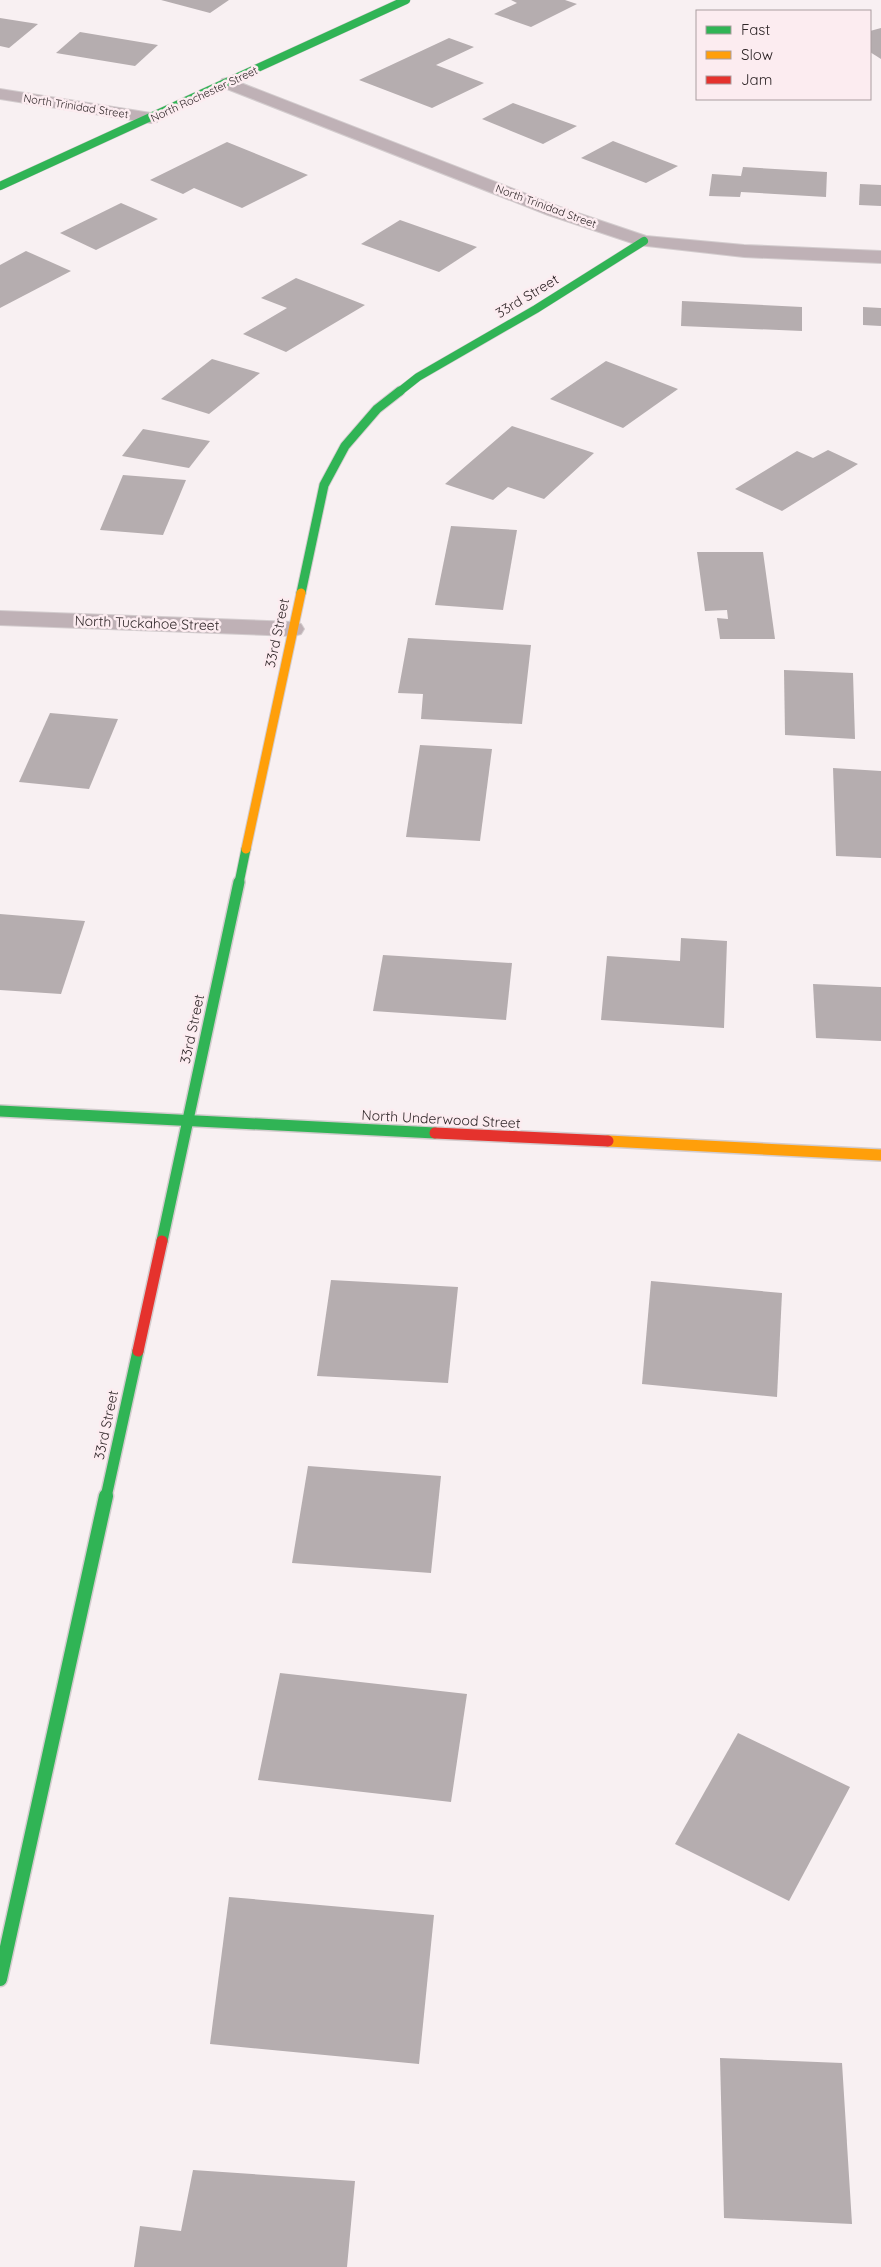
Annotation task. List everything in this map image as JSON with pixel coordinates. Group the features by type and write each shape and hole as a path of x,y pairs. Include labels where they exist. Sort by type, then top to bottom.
{"street":[{"name":"North Rochester Street","path":"0,186 406,0"},
{"name":"North Trinidad Street","path":"228,83 554,211 644,241 744,251 881,257"},
{"name":"North Trinidad Street","path":"0,94 151,118"},
{"name":"33rd Street","path":"0,1979 188,1121 324,485 345,446 377,409 418,377 536,309 644,241"},
{"name":"North Tuckahoe Street","path":"0,618 293,628"},
{"name":"North Underwood Street","path":"0,1111 881,1155"}],"building":[{"path":"161,0 229,0 210,13"},
{"path":"511,0 565,0 577,4 531,27 494,14 517,3"},
{"path":"0,18 38,24 9,48 0,46"},
{"path":"881,28 881,59 871,53 871,31"},
{"path":"80,32 158,45 135,66 56,53"},
{"path":"449,38 474,47 436,65 484,83 432,108 359,80"},
{"path":"513,103 577,126 543,144 482,119"},
{"path":"613,141 678,166 646,183 581,158"},
{"path":"227,142 308,175 242,208 194,188 183,194 150,180"},
{"path":"743,167 827,172 826,197 741,192 740,197 709,196 712,174 741,176"},
{"path":"860,184 881,185 881,206 859,205"},
{"path":"121,203 158,219 96,250 60,233"},
{"path":"400,220 477,247 439,272 361,244"},
{"path":"26,251 71,271 0,308 0,265"},
{"path":"296,278 365,305 286,352 243,334 287,308 261,298"},
{"path":"682,301 802,307 802,331 681,326"},
{"path":"863,307 881,308 881,326 863,325"},
{"path":"212,359 260,373 209,414 161,399"},
{"path":"606,361 678,389 623,428 550,399"},
{"path":"512,426 594,453 544,499 508,487 493,500 445,484"},
{"path":"143,429 210,441 189,468 122,456"},
{"path":"828,450 858,464 782,511 735,489 797,451 813,458"},
{"path":"123,475 186,480 163,535 100,530"},
{"path":"451,526 517,530 503,610 435,605"},
{"path":"697,552 763,552 775,639 720,639 717,618 728,619 727,610 705,611"},
{"path":"408,638 531,645 522,724 421,719 423,694 398,693"},
{"path":"784,670 853,673 855,739 785,735"},
{"path":"50,713 118,719 89,789 19,782"},
{"path":"420,745 492,749 480,841 406,837"},
{"path":"833,768 881,771 881,858 836,856"},
{"path":"0,914 85,921 61,994 0,990"},
{"path":"681,938 727,941 724,1028 601,1020 607,956 680,961"},
{"path":"383,955 512,963 506,1020 373,1011"},
{"path":"813,984 881,987 881,1041 816,1038"},
{"path":"331,1280 458,1287 448,1383 317,1376"},
{"path":"651,1281 782,1293 777,1397 642,1384"},
{"path":"308,1466 441,1476 431,1573 292,1563"},
{"path":"280,1673 467,1694 451,1802 258,1780"},
{"path":"738,1733 850,1787 789,1901 675,1844"},
{"path":"229,1897 434,1915 419,2064 210,2044"},
{"path":"720,2058 842,2063 852,2224 724,2218"},
{"path":"193,2170 355,2181 347,2267 134,2267 140,2226 181,2231"}],"traffic: fast":[{"path":"0,186 406,0"},
{"path":"301,593 324,485 345,446 377,409 418,377 536,309 644,241"},
{"path":"162,1241 246,849"},
{"path":"0,1111 435,1133"},
{"path":"0,1979 138,1351"}],"traffic: slow":[{"path":"246,849 301,593"},
{"path":"608,1141 881,1155"}],"traffic: jam":[{"path":"435,1133 608,1141"},
{"path":"138,1351 162,1241"}]}
